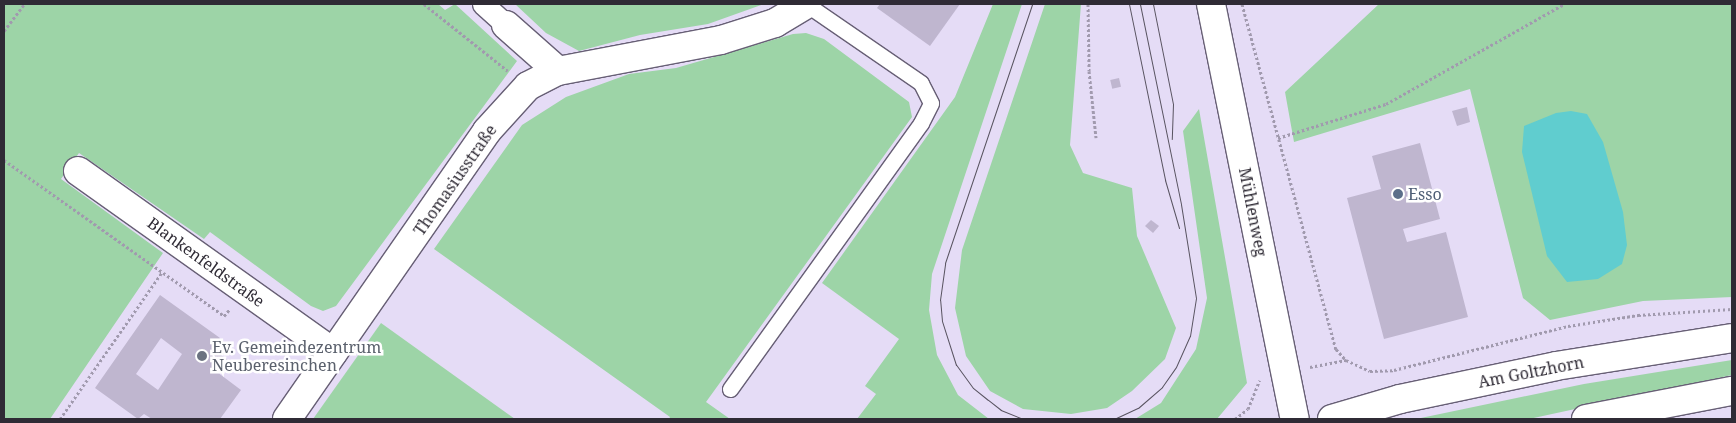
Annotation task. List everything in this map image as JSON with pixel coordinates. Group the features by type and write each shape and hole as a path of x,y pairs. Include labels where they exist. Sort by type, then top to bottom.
{"street":[{"path":"482,4 558,71"},
{"name":"Thomasiusstraße","path":"287,419 487,131 528,86 558,71 721,40 775,23 806,4"},
{"name":"Mühlenweg","path":"1211,4 1295,419"},
{"name":"Blankenfeldstraße","path":"78,171 333,352"},
{"name":"Am Goltzhorn","path":"1332,419 1400,399 1556,366 1732,338"},
{"path":"1586,419 1732,390"}],"lane":[{"path":"730,389 921,124 931,103 921,83 806,4"}],"path":[{"path":"4,31 24,4"},
{"path":"424,4 528,86"},
{"path":"1088,4 1089,71 1096,138"},
{"path":"1242,4 1336,349 1346,360 1370,371 1394,370 1568,326 1638,315 1732,309"},
{"path":"1278,138 1386,104 1564,4"},
{"path":"4,160 224,316 244,289"},
{"path":"60,419 162,272"},
{"path":"1235,419 1248,409 1261,377"}],"shaded area":[{"path":"4,4 438,4 445,10 455,4 517,61 336,306 323,311 311,306 210,232 204,239 79,153 61,179 163,253 50,419 4,419"},
{"path":"515,4 764,4 708,24 640,35 579,51 546,33"},
{"path":"993,4 1022,4 932,274 929,310 937,355 958,395 989,419 857,419 876,394 865,386 899,339 822,283 955,97"},
{"path":"1045,4 1081,4 1070,145 1083,173 1132,188 1137,236 1176,328 1165,359 1132,391 1107,408 1071,414 1023,409 990,391 966,356 955,308 962,250"},
{"path":"1379,4 1732,4 1732,297 1643,301 1550,320 1523,298 1470,89 1294,142 1285,92"},
{"path":"806,33 824,39 909,102 912,117 706,402 730,419 669,419 670,417 434,249 522,125 566,97 629,74 676,68 793,34"},
{"path":"1199,109 1247,383 1217,419 1135,419 1161,403 1196,349 1207,298 1183,131"},
{"path":"1571,111 1587,114 1603,142 1623,212 1627,245 1622,264 1598,279 1567,282 1547,256 1522,152 1524,126 1556,113"},
{"path":"381,323 515,419 313,419"},
{"path":"1732,360 1732,375 1529,419 1416,419 1584,384"}],"building":[{"path":"880,4 960,4 930,46 877,8"},
{"path":"1119,78 1121,87 1112,89 1110,80"},
{"path":"1467,107 1470,122 1457,126 1452,111"},
{"path":"1420,143 1440,219 1403,229 1407,242 1446,232 1468,317 1384,339 1347,198 1381,189 1372,156"},
{"path":"1151,220 1159,226 1153,233 1145,226"},
{"name":"Ev. Gemeindezentrum Neuberesinchen","path":"160,295 220,338 212,349 227,359 217,372 241,390 220,419 152,419 144,414 138,419 95,388","holes":["161,338 182,354 158,390 136,374"]}],"tram line":[{"path":"1023,419 1001,410 973,388 956,365 942,321 940,300 945,263 1032,4"},
{"path":"1129,4 1165,180 1179,228"},
{"path":"1114,419 1138,408 1162,387 1176,367 1190,336 1196,298 1181,204 1140,4"},
{"path":"1153,4 1173,104 1172,139"}],"place":[{"name":"Esso","path":"1398,194"},
{"name":"Ev. Gemeindezentrum Neuberesinchen","path":"202,356"}]}
